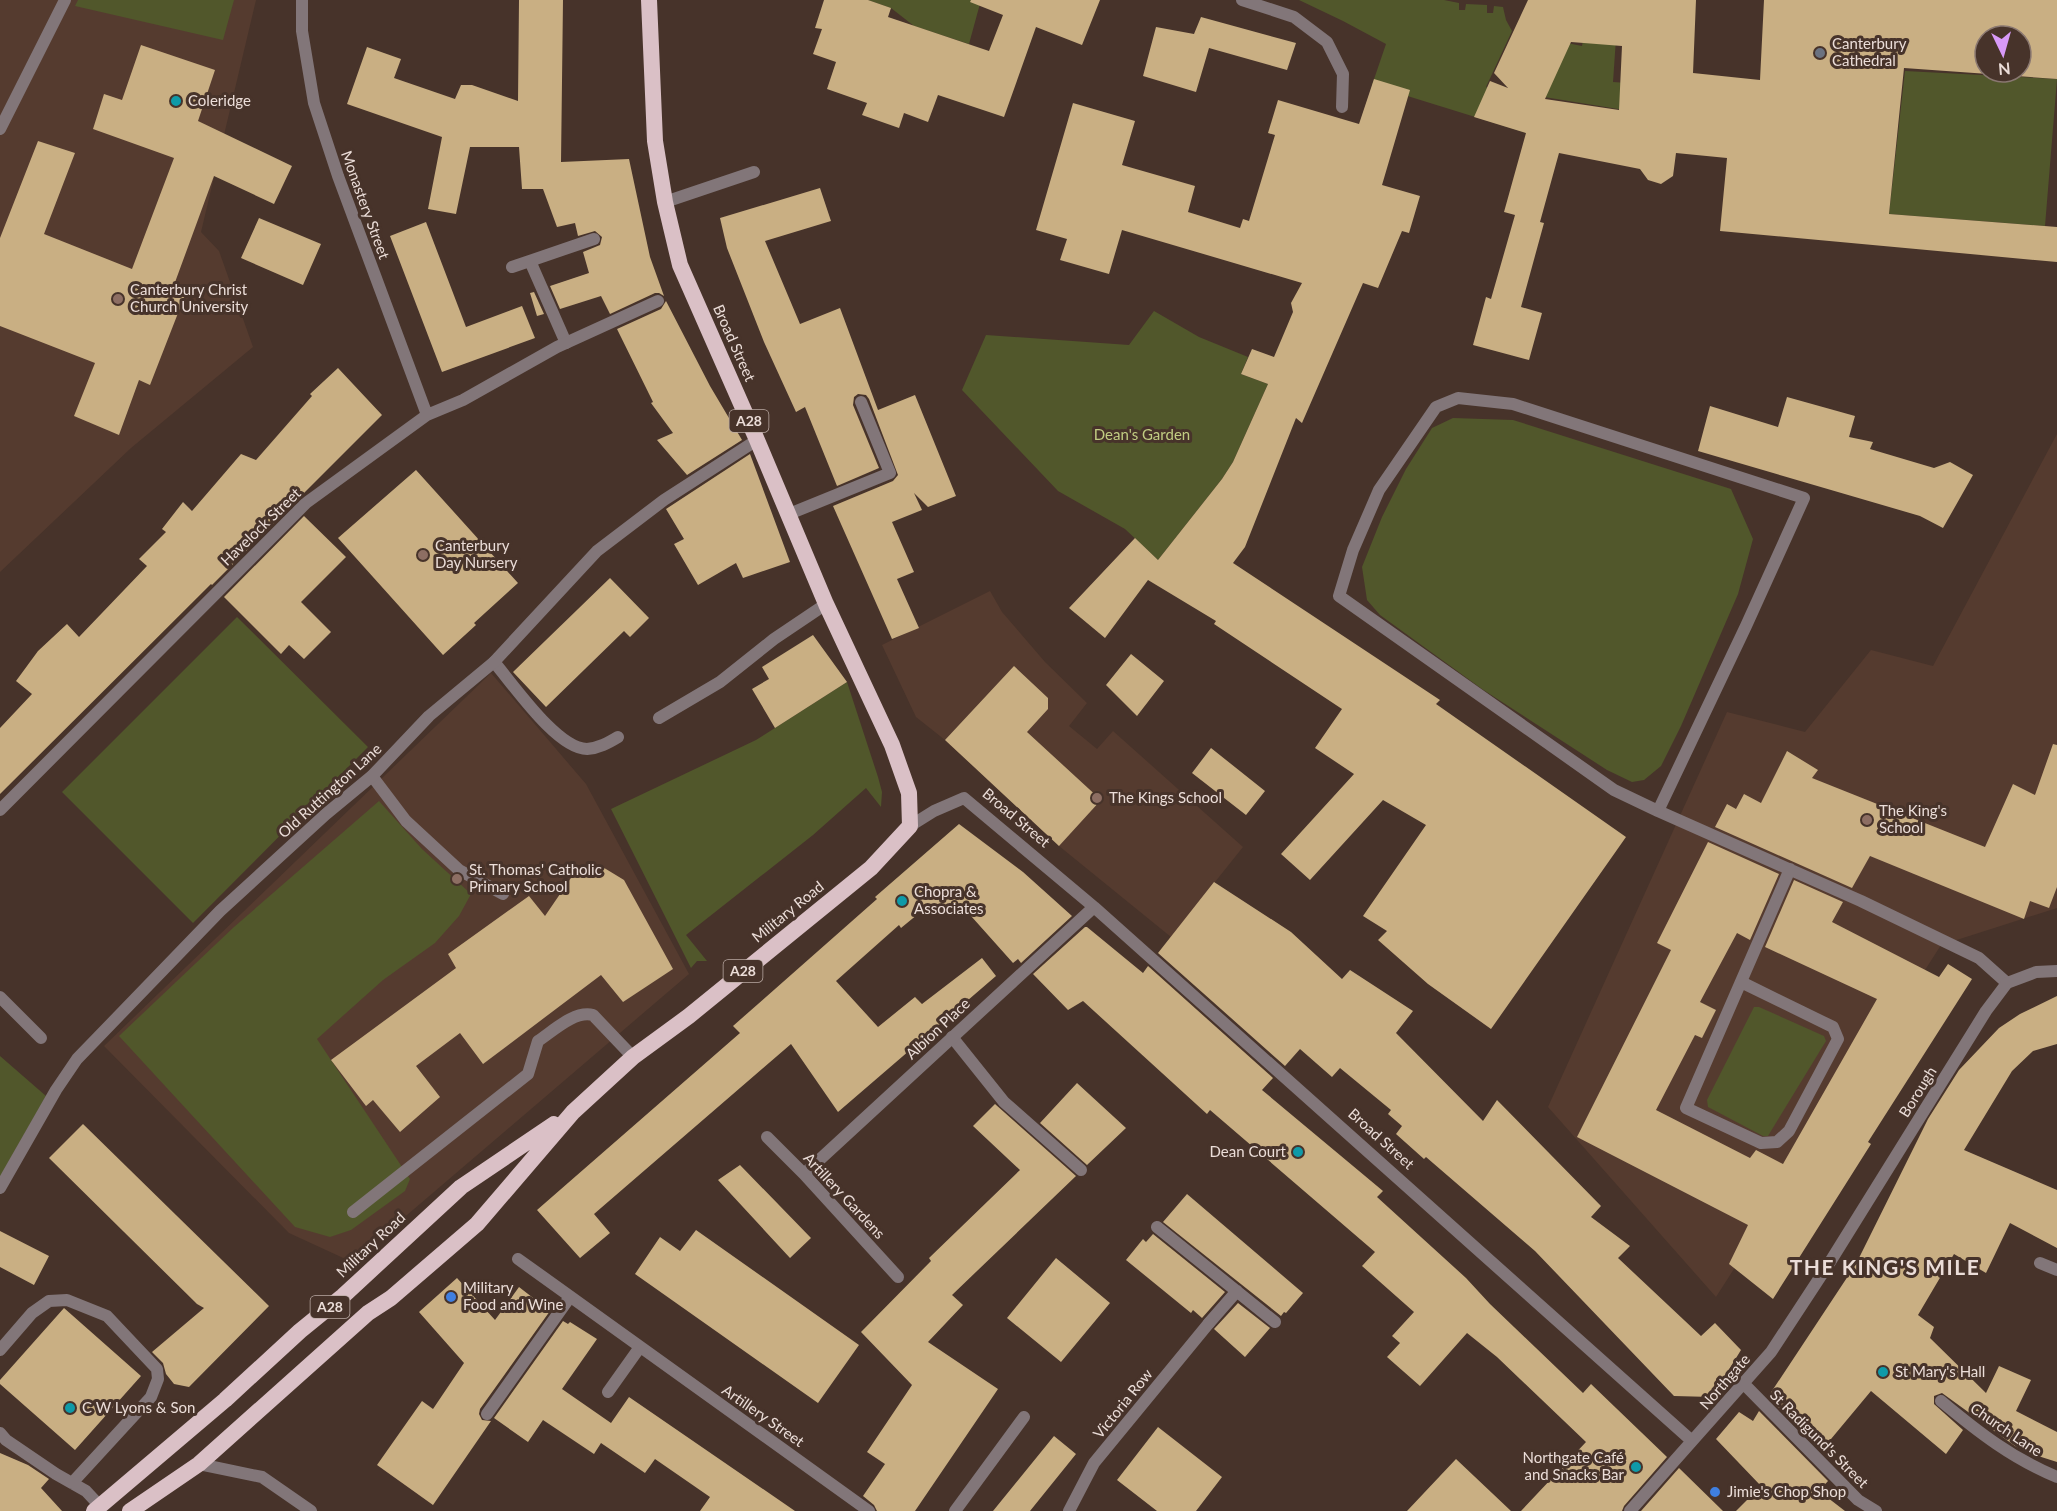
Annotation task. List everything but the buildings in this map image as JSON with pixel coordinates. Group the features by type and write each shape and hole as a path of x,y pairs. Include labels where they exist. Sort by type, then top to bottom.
{"highway":[{"name":"Broad Street","path":"649,0 655,141 665,202 680,265 826,604 892,745 909,793 910,826"},
{"name":"Military Road","path":"130,1511 199,1464 368,1313 391,1298 477,1224 573,1112 633,1057 689,1016 871,868 910,826"},
{"name":"Military Road","path":"96,1508 225,1400 300,1331 343,1296 460,1187 573,1112"}],"street":[{"path":"0,129 65,0"},
{"name":"Monastery Street","path":"302,0 302,32 314,103 342,186 427,415"},
{"path":"1242,0 1294,17 1327,42 1342,74 1342,107"},
{"path":"665,202 754,172"},
{"path":"513,267 594,239"},
{"path":"530,261 566,343"},
{"name":"Havelock Street","path":"0,810 306,503 427,415 463,400 566,343 658,301"},
{"path":"1658,812 1804,498 1513,404 1458,398 1436,407 1379,490 1353,550 1339,596 1614,790 1658,812 1790,869 1979,958 2007,983 2036,972 2057,971"},
{"path":"789,514 890,473 861,402"},
{"name":"Old Ruttington Lane","path":"0,1188 76,1059 220,911 326,814 372,776 429,716 494,662 597,551 664,500 757,440"},
{"path":"659,718 720,682 774,639 826,604"},
{"path":"494,662 554,733 569,744 586,749 603,746 618,737"},
{"path":"372,776 406,820 459,870 503,894"},
{"name":"Broad Street","path":"910,826 934,811 964,798 1094,908 1692,1441"},
{"path":"1741,982 1833,1027 1838,1039 1789,1131 1777,1142 1761,1143 1686,1108 1790,869"},
{"name":"Albion Place","path":"804,1174 1094,908"},
{"name":"Borough","path":"1830,1262 1986,1011 2007,983"},
{"path":"0,997 41,1038"},
{"path":"353,1212 528,1074 538,1041 575,1017 593,1015 633,1057"},
{"path":"952,1036 1004,1102 1081,1170"},
{"name":"Artillery Gardens","path":"767,1137 898,1277"},
{"path":"1157,1227 1275,1322"},
{"name":"Artillery Street","path":"518,1258 869,1511"},
{"name":"Northgate","path":"1630,1511 1771,1352 1830,1262"},
{"path":"2040,1263 2057,1270"},
{"name":"Victoria Row","path":"1069,1511 1094,1463 1237,1292"},
{"path":"487,1414 570,1297"},
{"path":"0,1350 32,1313 49,1301 67,1300 107,1316 157,1369 158,1379 151,1397 72,1483"},
{"path":"608,1392 639,1347"},
{"name":"St Radigund's Street","path":"1744,1384 1858,1500 1876,1511"},
{"name":"Church Lane","path":"1941,1401 1977,1432 2020,1460 2057,1478"},
{"path":"955,1511 1024,1417"},
{"path":"0,1433 6,1440 86,1491 96,1508"},
{"path":"199,1464 262,1477 311,1511"}],"shaded area":[{"name":"Canterbury Christ Church University","path":"0,0 256,0 201,232 219,251 253,347 131,448 0,572"},
{"name":"The King's School","path":"2057,434 2057,908 1941,945 1716,1297 1548,1107 1727,712 1805,732 1871,650 1933,666"},
{"name":"The Kings School","path":"990,591 1002,612 1045,662 1087,703 1069,726 1097,749 1113,731 1243,847 1171,937 1059,846 945,740 916,717 882,645"},
{"name":"St. Thomas' Catholic Primary School","path":"491,673 586,784 689,974 352,1262 289,1233 104,1046"}],"green space":[{"path":"78,0 234,0 223,40 75,6"},
{"path":"868,0 981,0 969,44 914,26 891,8"},
{"path":"1299,0 1444,0 1459,3 1459,10 1465,10 1466,4 1487,5 1487,13 1493,13 1494,6 1503,7 1512,31 1486,87 1533,104 1562,42 1582,46 1586,22 1617,24 1613,82 1627,83 1624,110 1544,97 1533,135 1372,85 1386,44"},
{"path":"1905,71 1973,75 1973,84 2033,84 2033,78 2057,79 2045,226 1889,214"},
{"name":"Dean's Garden","path":"1154,311 1199,337 1248,357 1241,374 1268,384 1233,462 1158,560 1125,529 1058,491 962,390 986,335 1129,345"},
{"path":"1453,418 1513,420 1731,489 1753,539 1738,594 1681,726 1661,766 1644,780 1632,782 1607,770 1482,689 1380,615 1367,600 1362,567 1382,517 1406,469 1432,428"},
{"path":"237,617 368,747 193,923 62,792"},
{"path":"847,682 878,777 882,792 881,807 866,788 813,835 686,935 707,961 697,961 691,968 611,809 756,740"},
{"path":"379,801 422,849 471,894 459,916 435,943 383,980 317,1039 410,1179 405,1191 351,1230 330,1237 295,1227 119,1036 234,927"},
{"path":"1754,1007 1759,1007 1824,1036 1826,1041 1768,1136 1763,1136 1708,1107 1707,1100"},
{"path":"0,1056 46,1096 0,1177"}],"place":[{"name":"Canterbury Cathedral","path":"1820,53"},
{"name":"Coleridge","path":"176,101"},
{"name":"Canterbury Christ Church University","path":"118,299"},
{"name":"Canterbury Day Nursery","path":"423,555"},
{"name":"The Kings School","path":"1097,798"},
{"name":"The King's School","path":"1867,820"},
{"name":"St. Thomas' Catholic Primary School","path":"457,879"},
{"name":"Chopra & Associates","path":"902,901"},
{"name":"Dean Court","path":"1298,1152"},
{"name":"Military Food and Wine","path":"451,1297"},
{"name":"St Mary's Hall","path":"1883,1372"},
{"name":"C W Lyons & Son","path":"70,1408"},
{"name":"Northgate Café and Snacks Bar","path":"1636,1467"},
{"name":"Jimie's Chop Shop","path":"1715,1492"}],"district":[{"name":"THE KING'S MILE","path":"1885,1268"}]}
